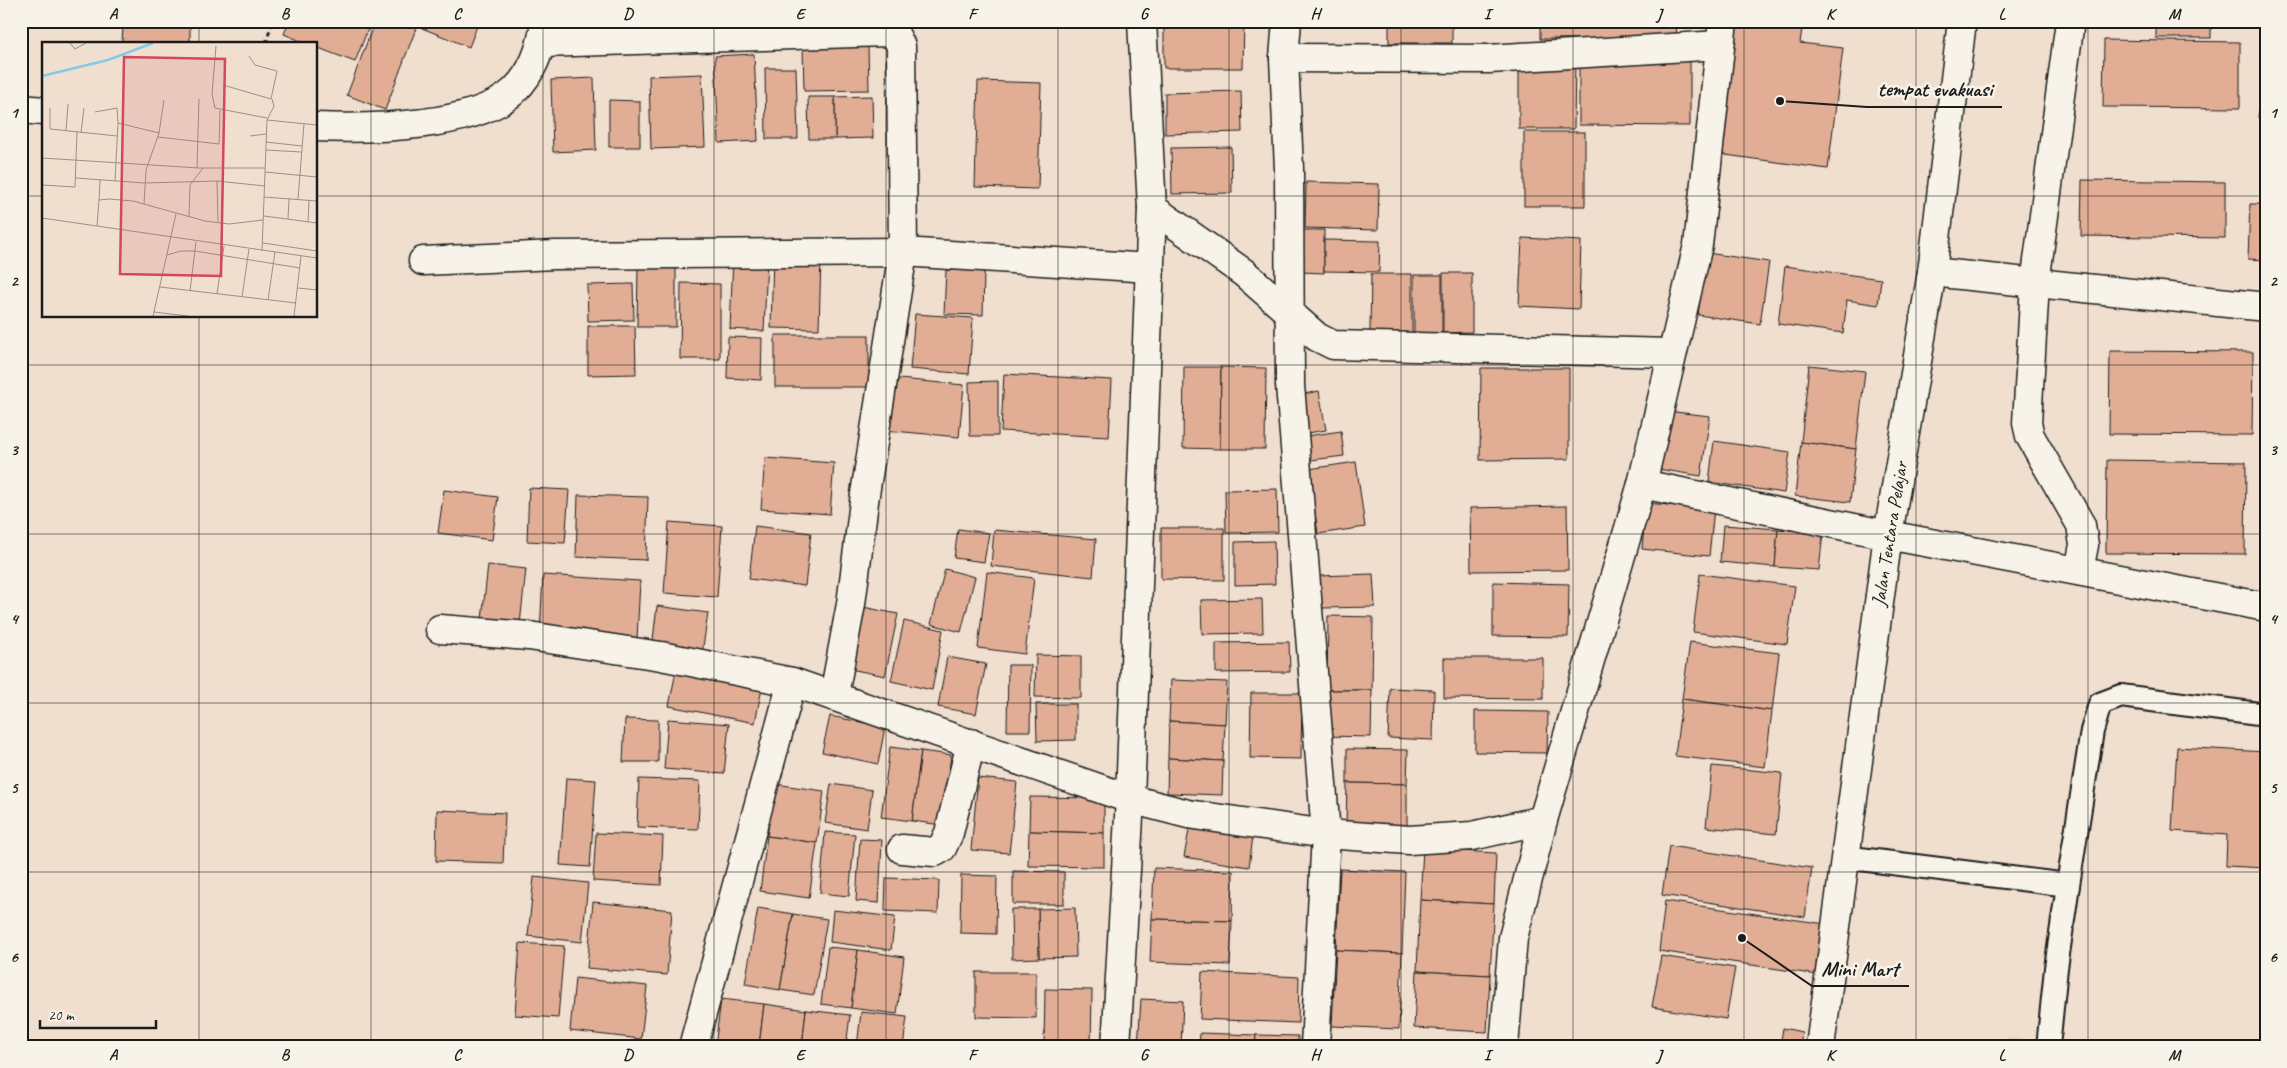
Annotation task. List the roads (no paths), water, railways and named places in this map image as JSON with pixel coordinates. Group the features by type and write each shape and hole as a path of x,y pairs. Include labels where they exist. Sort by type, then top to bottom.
{"street":[{"path":"1116,1047 1130,799 1151,240 1142,21"},
{"path":"1287,21 1284,58 1289,169 1292,360 1290,385 1326,834 1315,1047"},
{"name":"Jalan Tentara Pelajar","path":"1820,1047 1888,535 1932,272 1962,21"},
{"path":"2070,21 2035,283 2028,431 2081,525 2084,545 2079,572"},
{"path":"318,128 365,129 408,126 458,116 489,105 514,91 530,72 544,32 885,32 894,34 901,46 903,252 865,494 851,604 834,695"},
{"path":"1284,58 1490,59 1721,33 1698,245 1642,484 1543,820 1512,938 1504,1047"},
{"path":"21,109 42,111"},
{"path":"423,261 555,255 903,252 1151,240 1244,273 1291,323 1333,345 1672,353"},
{"path":"1932,272 2266,307"},
{"path":"1642,484 1888,535 2266,607"},
{"path":"440,629 539,638 661,656 792,682 1130,799 1188,814 1326,834 1409,840 1472,836 1543,820"},
{"path":"693,1047 792,682"},
{"path":"902,849 935,852 942,848 949,833 971,743"}],"lane":[{"path":"2048,1047 2056,968 2068,885 2092,731 2100,704 2122,696 2266,715"},
{"path":"1844,858 2068,885"}],"place":[{"name":"tempat evakuasi","path":"1780,101"},
{"name":"Mini Mart","path":"1742,938"}]}
